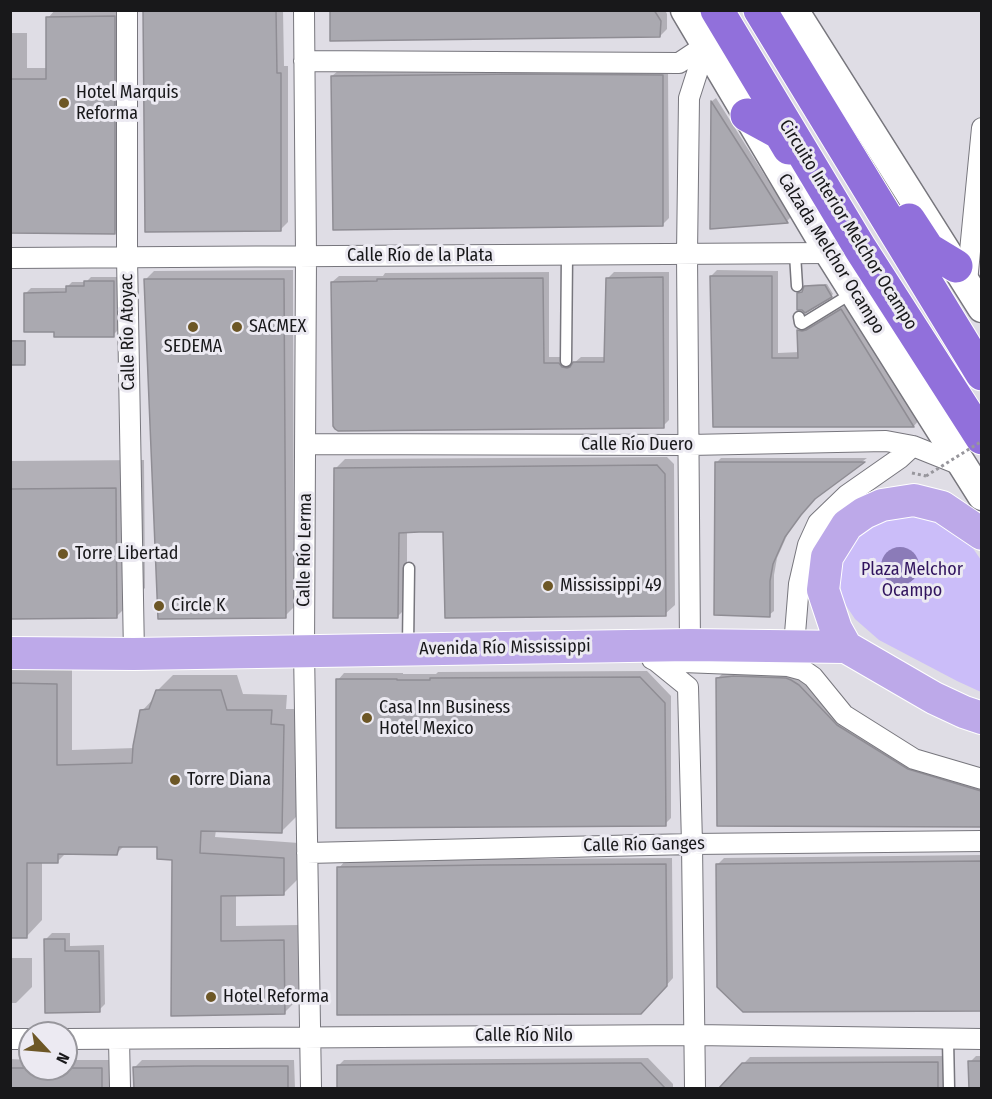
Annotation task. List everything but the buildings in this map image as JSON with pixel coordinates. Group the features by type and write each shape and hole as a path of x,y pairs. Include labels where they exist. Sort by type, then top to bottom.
{"highway":[{"name":"Circuito Interior Melchor Ocampo","path":"717,10 833,203 981,439"},
{"name":"Circuito Interior Melchor Ocampo","path":"760,10 981,374"},
{"path":"747,115 780,134 813,187 833,203"},
{"path":"846,149 874,170 928,249 971,267"}],"main road":[{"name":"Calzada Melchor Ocampo","path":"685,10 829,253 981,496"},
{"path":"794,10 937,236 971,267"},
{"path":"850,650 836,629 823,590 827,557 847,525 864,513 882,505 914,500 942,507 981,534"},
{"name":"Avenida Río Mississippi","path":"10,653 134,654 304,650 645,653 690,645 794,646 850,650 934,698 981,718"}],"street":[{"name":"Calle Río Atoyac","path":"127,10 126,257 134,654"},
{"name":"Calle Río Lerma","path":"304,10 306,256 304,650 311,1089"},
{"path":"304,61 679,63 706,45"},
{"path":"690,645 687,254 689,98 706,45"},
{"path":"971,267 981,128"},
{"name":"Calle Río de la Plata","path":"10,258 829,253"},
{"name":"Calle Río Duero","path":"306,444 689,445 886,441 913,446 963,466"},
{"path":"794,646 799,584 808,545 818,523 847,495 900,458 913,446"},
{"path":"645,653 788,666 803,670 813,677 844,715 914,759 981,778"},
{"path":"645,653 688,687 695,1089"},
{"name":"Calle Río Ganges","path":"307,853 692,844 981,841"},
{"name":"Calle Río Nilo","path":"78,1039 694,1035 981,1039"},
{"path":"119,1039 120,1089"}],"lane":[{"path":"795,254 797,286"},
{"path":"566,361 567,255"},
{"path":"799,318 802,324 854,292"},
{"path":"408,650 409,568"},
{"path":"948,1039 949,1089"}],"path":[{"path":"926,476 981,439"}],"green space":[{"name":"Plaza Melchor Ocampo","path":"906,510 961,531 981,560 981,692 879,640 855,619 843,601 839,578 845,547 864,523"}],"shaded area":[{"path":"900,547 913,553 919,566 913,579 900,585 887,579 881,566 887,553"}],"place":[{"name":"Hotel Marquis Reforma","path":"64,103"},
{"name":"SEDEMA","path":"193,327"},
{"name":"SACMEX","path":"237,327"},
{"name":"Torre Libertad","path":"63,554"},
{"name":"Mississippi 49","path":"548,586"},
{"name":"Circle K","path":"159,606"},
{"name":"Casa Inn Business Hotel Mexico","path":"367,718"},
{"name":"Torre Diana","path":"175,780"},
{"name":"Hotel Reforma","path":"211,997"}]}
